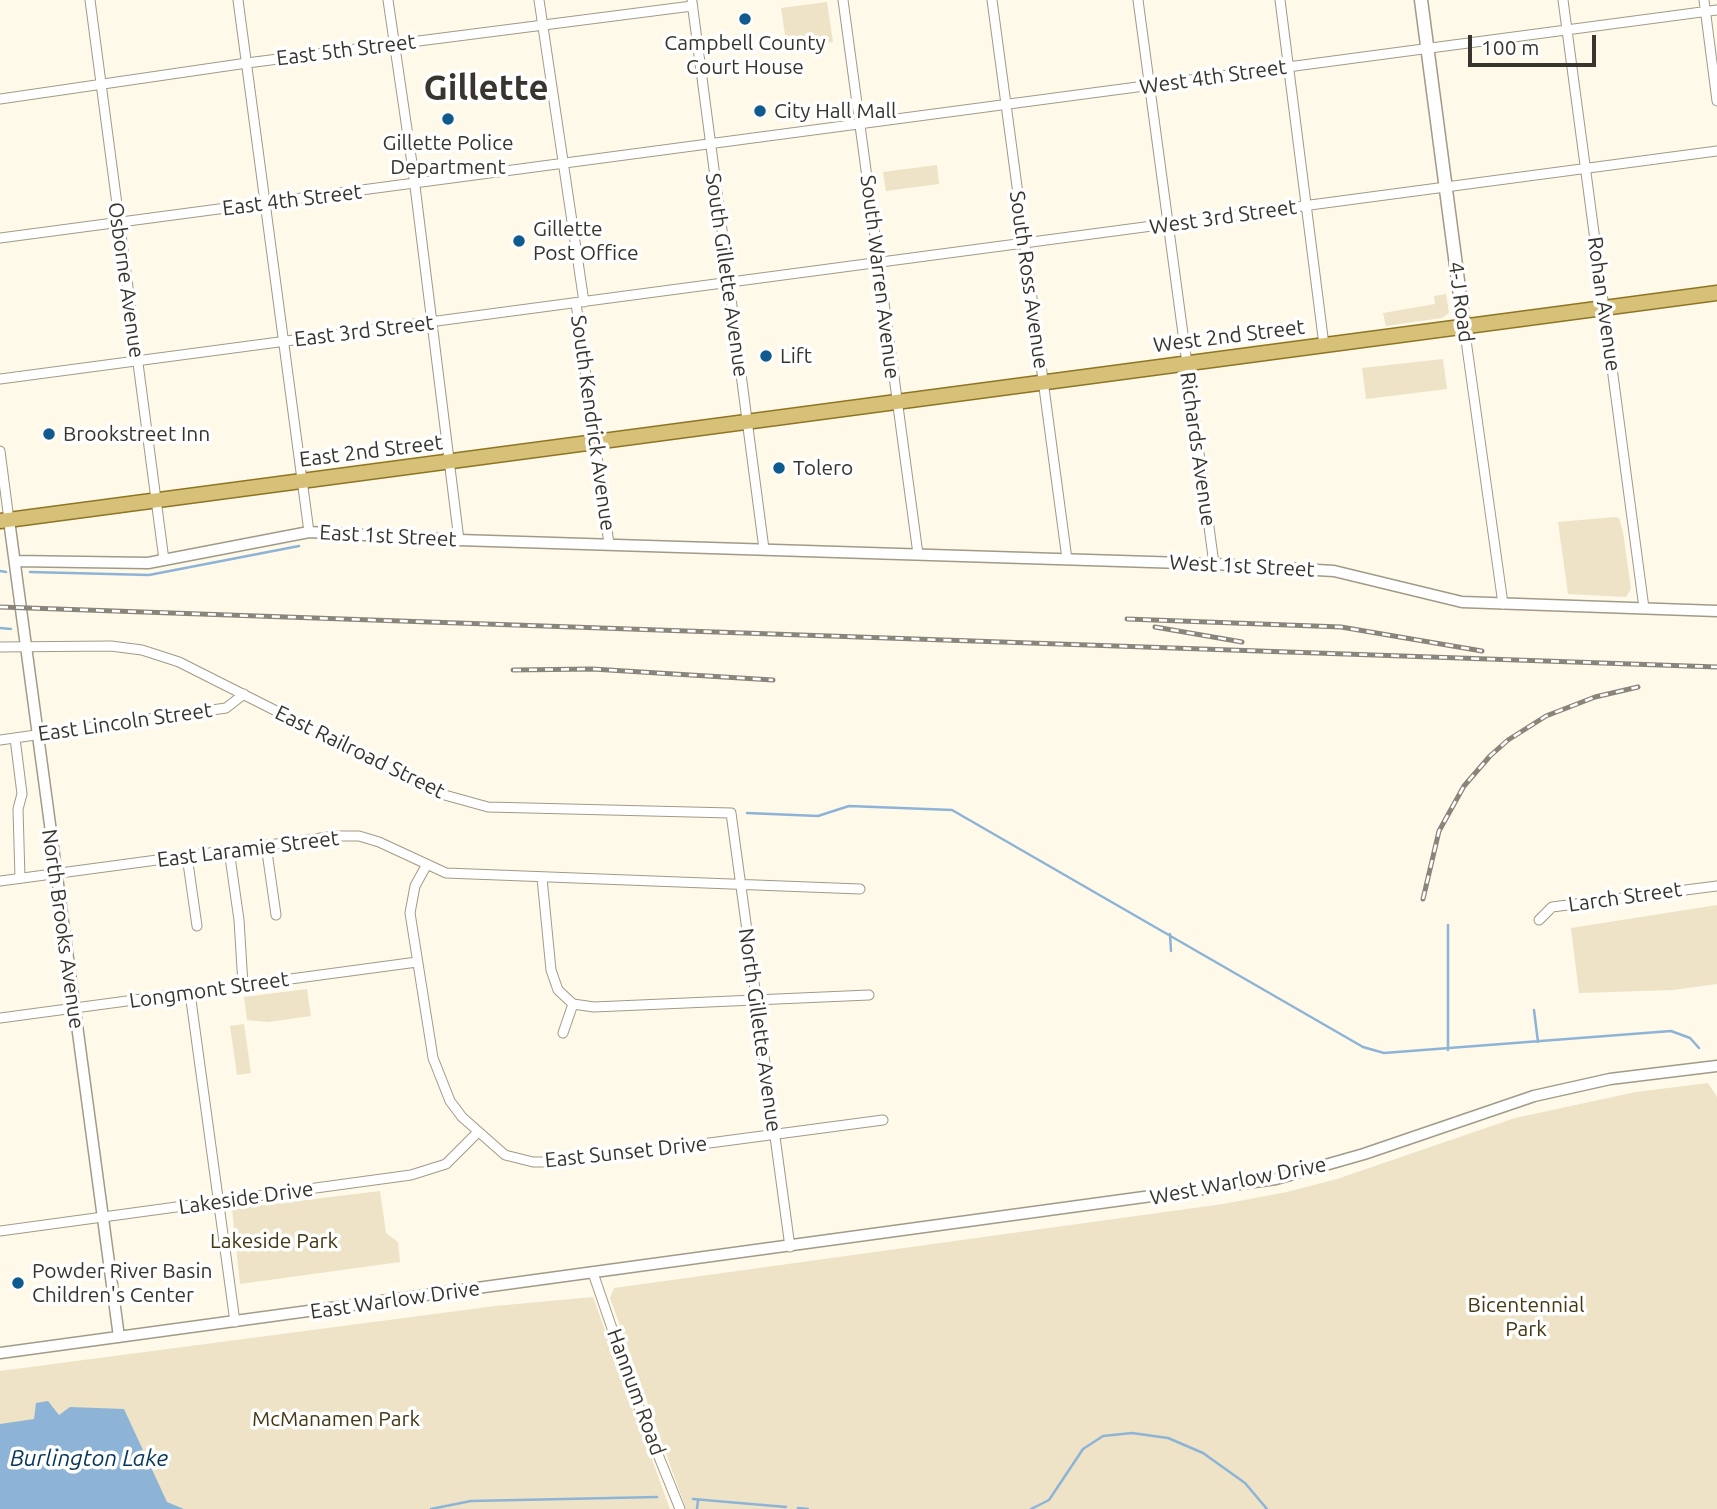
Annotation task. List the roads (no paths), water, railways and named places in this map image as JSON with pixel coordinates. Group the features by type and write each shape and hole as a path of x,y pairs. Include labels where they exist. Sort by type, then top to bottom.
{"main road":[{"name":"4-J Road","path":"1421,0 1464,326"},
{"name":"West 2nd Street","path":"747,422 1717,293"},
{"name":"East 2nd Street","path":"5,521 747,422"}],"street":[{"name":"Osborne Avenue","path":"90,0 164,560"},
{"path":"238,0 309,532"},
{"path":"388,0 459,540"},
{"name":"South Kendrick Avenue","path":"539,0 563,164 609,544"},
{"name":"South Warren Avenue","path":"843,0 918,554"},
{"name":"South Ross Avenue","path":"992,0 1067,559"},
{"name":"Richards Avenue","path":"1138,0 1214,564"},
{"path":"1280,0 1324,345"},
{"name":"Rohan Avenue","path":"1563,0 1644,608"},
{"path":"1704,0 1717,101"},
{"name":"East 5th Street","path":"0,99 692,3"},
{"name":"South Gillette Avenue","path":"692,3 764,549"},
{"name":"West 4th Street","path":"710,144 1717,10"},
{"name":"East 4th Street","path":"0,238 710,144"},
{"name":"West 3rd Street","path":"728,283 1024,246 1717,152"},
{"name":"East 3rd Street","path":"0,379 728,283"},
{"name":"4-J Road","path":"1464,326 1503,604"},
{"path":"0,451 5,521"},
{"name":"North Brooks Avenue","path":"5,521 15,561 118,1337"},
{"name":"East 1st Street","path":"15,561 148,563 309,532 459,540 764,549"},
{"name":"West 1st Street","path":"764,549 1214,564 1334,571 1445,600 1717,611"},
{"name":"East Railroad Street","path":"0,647 111,646 142,650 179,662 441,794 488,807 731,813"},
{"name":"East Lincoln Street","path":"0,740 226,708 244,694"},
{"path":"15,738 22,794 18,808 20,878"},
{"name":"North Gillette Avenue","path":"731,813 790,1247"},
{"name":"East Laramie Street","path":"0,881 266,845 359,836 379,842 446,873 860,889"},
{"path":"266,845 276,915"},
{"path":"229,850 239,920 243,985"},
{"path":"187,856 197,926"},
{"name":"East Sunset Drive","path":"426,866 415,886 410,914 432,1058 450,1101 478,1132 505,1155 534,1162 566,1162 883,1120"},
{"path":"542,877 551,970 558,990 573,1004 594,1007 869,995"},
{"name":"Larch Street","path":"1539,920 1552,907 1717,886"},
{"name":"Longmont Street","path":"0,1018 417,962"},
{"path":"190,993 235,1322"},
{"path":"564,1033 573,1004"},
{"name":"West Warlow Drive","path":"790,1247 1276,1179 1352,1158 1534,1096 1610,1079 1717,1066"},
{"name":"Lakeside Drive","path":"0,1231 430,1171 446,1164 465,1149 478,1132"},
{"name":"East Warlow Drive","path":"0,1353 790,1247"},
{"name":"Hannum Road","path":"593,1273 640,1410 680,1509"}],"water":[{"name":"Burlington Lake","path":"48,1401 59,1415 70,1407 124,1409 167,1502 184,1509 0,1509 0,1424 34,1419 36,1403"}],"waterway":[{"path":"30,572 149,575 299,546"},
{"path":"0,571 6,572"},
{"path":"0,628 11,629"},
{"path":"747,813 818,816 849,806 952,810 1363,1047 1384,1053 1671,1031 1690,1038 1699,1048"},
{"path":"1448,925 1448,1050"},
{"path":"1170,934 1171,951"},
{"path":"1534,1010 1538,1042"},
{"path":"1031,1509 1049,1500 1083,1449 1103,1436 1132,1433 1168,1438 1203,1453 1245,1483 1267,1509"},
{"path":"431,1509 471,1501 657,1497"},
{"path":"693,1499 786,1507"},
{"path":"697,1509 698,1500"},
{"path":"798,1508 808,1509"}],"railway":[{"path":"0,607 1717,667"},
{"path":"1127,619 1341,627 1482,651"},
{"path":"1155,627 1242,642"},
{"path":"513,670 592,669 773,680"},
{"path":"1423,899 1439,831 1464,786 1490,756 1508,740 1546,716 1595,697 1638,687"}],"place":[{"name":"Campbell County Court House","path":"745,19"},
{"name":"City Hall Mall","path":"760,111"},
{"name":"Gillette Police Department","path":"448,119"},
{"name":"Gillette Post Office","path":"519,241"},
{"name":"Lift","path":"766,356"},
{"name":"Brookstreet Inn","path":"49,434"},
{"name":"Tolero","path":"779,468"},
{"name":"Powder River Basin Children's Center","path":"18,1283"}],"district":[{"name":"Gillette","path":"486,88"}],"park label":[{"name":"Lakeside Park","path":"274,1241"},
{"name":"Bicentennial Park","path":"1526,1317"},
{"name":"McManamen Park","path":"336,1419"}]}
